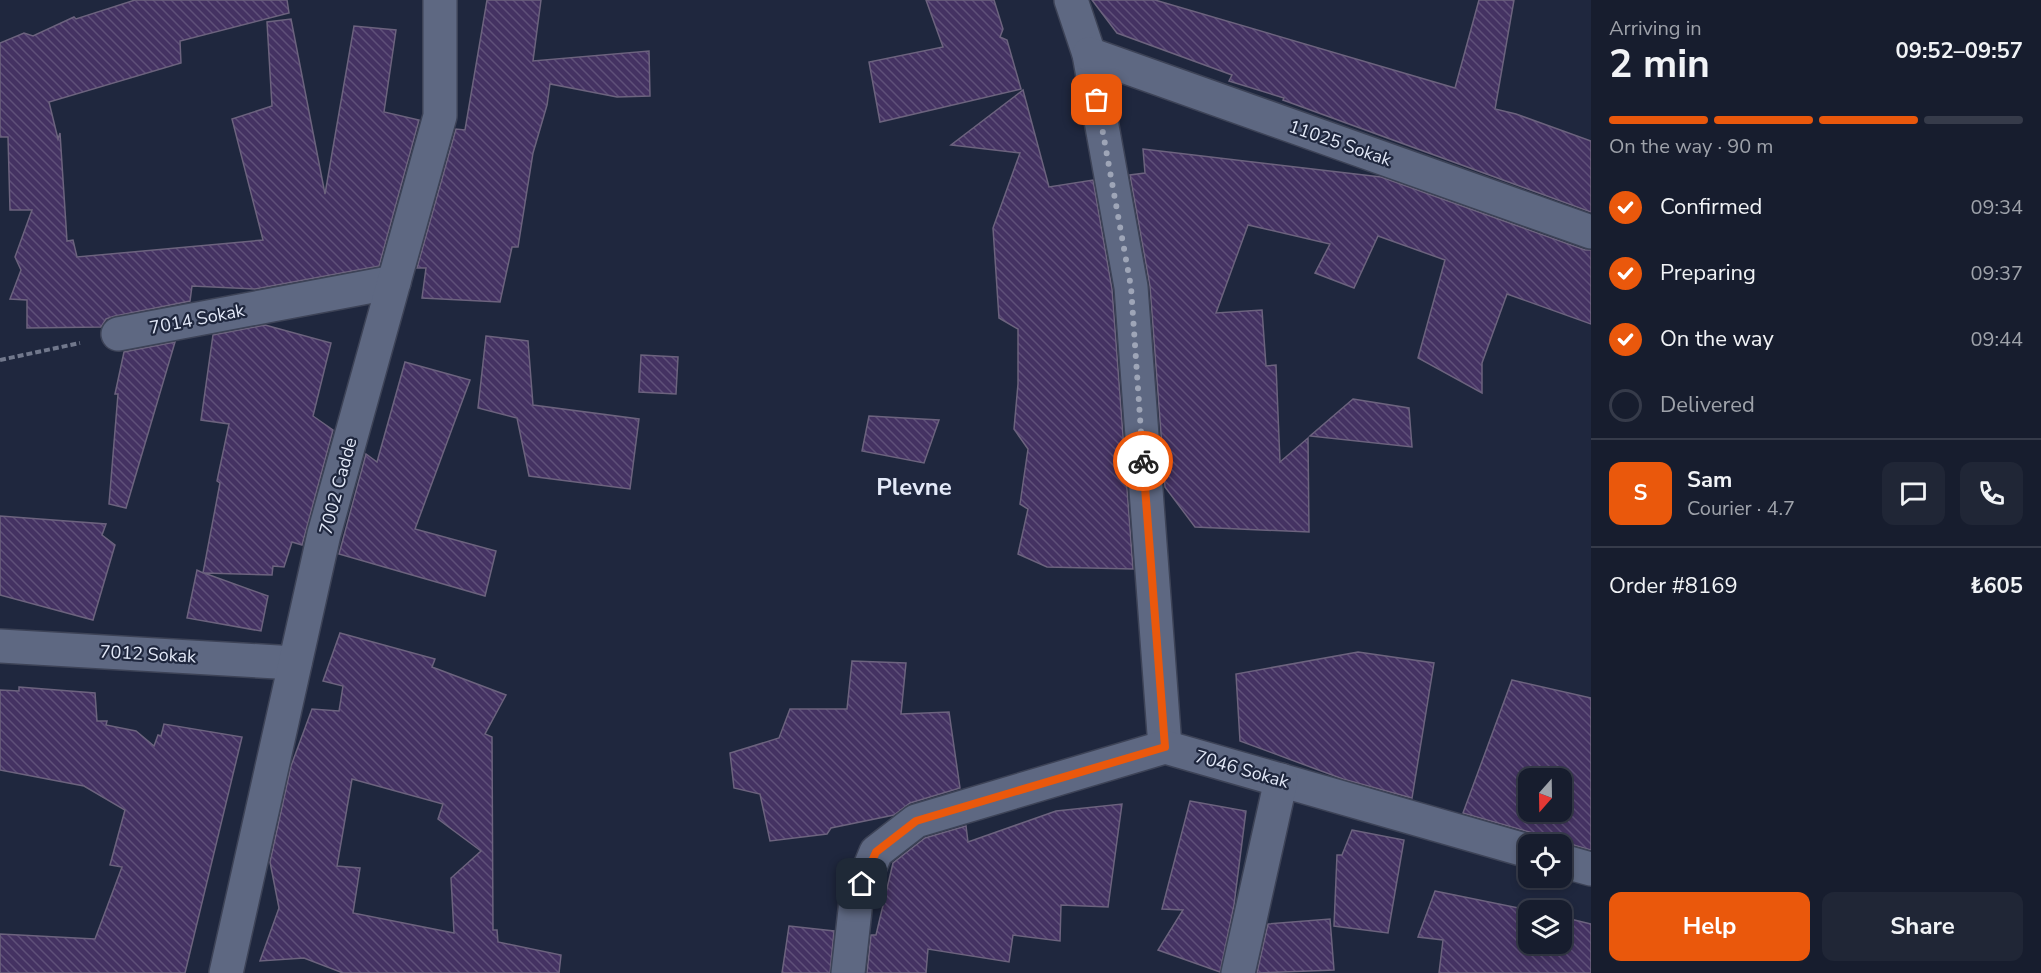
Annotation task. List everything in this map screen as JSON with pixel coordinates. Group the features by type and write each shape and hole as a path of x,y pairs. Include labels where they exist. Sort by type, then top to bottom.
{"street":[{"name":"7002 Cadde","path":"226,973 324,534 440,116 440,0"},
{"path":"848,973 856,901 876,852 916,821 1165,747 1131,287 1089,54 1071,0"},
{"name":"11025 Sokak","path":"1089,54 1591,232"},
{"name":"7014 Sokak","path":"118,334 394,282"},
{"name":"7012 Sokak","path":"0,646 295,663"},
{"name":"7046 Sokak","path":"1165,747 1518,848"},
{"path":"1238,973 1281,780"},
{"path":"1572,864 1591,869"}],"path":[{"path":"0,360 118,334"}],"building":[{"path":"135,0 287,0 289,13 180,41 181,63 49,102 58,139 60,133 67,241 73,240 77,257 263,240 232,119 272,106 267,22 291,19 325,194 354,26 396,30 384,112 419,120 379,266 255,289 192,286 190,301 115,316 106,319 101,327 27,328 27,300 10,299 21,270 15,257 32,210 10,210 8,137 0,137 0,43 24,33 33,36 74,17 76,19"},
{"path":"487,0 541,0 533,61 649,51 650,96 617,97 550,84 547,105 533,153 518,247 512,247 500,302 422,298 426,268 417,268 456,129 465,130"},
{"path":"926,0 994,0 1003,29 1000,37 1007,40 1021,89 880,122 869,62 943,47"},
{"path":"1092,0 1155,0 1455,88 1479,0 1514,0 1495,109 1516,114 1591,141 1591,212 1283,100 1284,98 1229,81 1232,75 1117,33"},
{"path":"1023,90 1049,187 1093,180 1112,289 1133,569 1047,567 1018,554 1028,509 1020,504 1028,449 1014,429 1018,384 1018,329 999,318 993,228 1020,153 951,145"},
{"path":"1143,149 1381,177 1585,250 1591,250 1591,324 1507,294 1482,363 1482,393 1418,358 1445,260 1378,236 1354,288 1315,273 1330,244 1248,225 1216,313 1262,310 1266,366 1276,365 1280,462 1308,438 1309,532 1195,527 1165,487 1150,286 1130,175 1145,173"},
{"path":"265,325 331,343 313,416 333,430 302,545 292,542 284,567 273,566 272,575 204,573 268,596 261,631 187,618 197,570 203,573 220,483 217,481 229,424 201,420 213,335"},
{"path":"486,336 528,341 533,405 639,419 630,489 529,476 517,418 478,408"},
{"path":"175,342 126,508 109,504 118,394 115,394 124,352"},
{"path":"641,355 678,357 676,394 639,392"},
{"path":"405,362 470,380 415,529 496,551 485,596 339,554 366,454 377,462"},
{"path":"1353,399 1409,408 1412,447 1310,436"},
{"path":"869,416 939,420 924,463 862,451"},
{"path":"0,516 106,524 102,535 115,545 93,620 0,595"},
{"path":"340,633 435,659 432,667 506,695 485,734 492,737 493,930 497,930 498,942 561,955 559,973 343,973 304,958 260,961 279,908 270,862 291,766 312,709 339,711 343,686 323,681","holes":["352,779 443,804 438,819 481,851 451,878 454,933 353,913 360,868 337,866"]},
{"path":"1358,652 1434,663 1412,798 1343,779 1240,741 1236,674"},
{"path":"852,661 906,663 901,714 949,712 960,788 910,803 894,815 831,828 827,834 770,841 760,794 734,788 730,753 779,738 790,709 847,709"},
{"path":"1512,680 1591,698 1591,850 1572,844 1572,834 1533,833 1463,813"},
{"path":"19,687 95,693 97,721 107,721 106,725 136,731 154,746 158,735 161,736 164,724 242,737 185,973 0,973 0,934 95,939 122,867 110,865 125,810 84,786 0,770 0,690 19,691"},
{"path":"1190,801 1246,811 1234,905 1220,972 1158,950 1183,910 1162,909"},
{"path":"1122,804 1108,907 1061,905 1060,941 1013,935 1009,962 928,949 926,973 867,973 871,935 876,935 893,863 925,838 966,826 968,842 1056,811"},
{"path":"1352,830 1404,840 1388,933 1334,926 1337,855 1342,855"},
{"path":"1435,891 1518,908 1518,954 1572,954 1572,919 1591,924 1591,973 1439,973 1443,940 1418,937"},
{"path":"1330,919 1334,970 1257,973 1268,924"},
{"path":"789,926 834,931 830,973 782,973"}],"way so far":[{"path":"1097,100 1131,287 1143,461"}],"district":[{"name":"Plevne","path":"914,487"}],"route":[{"path":"862,884 876,852 916,821 1165,747 1143,461"}]}
